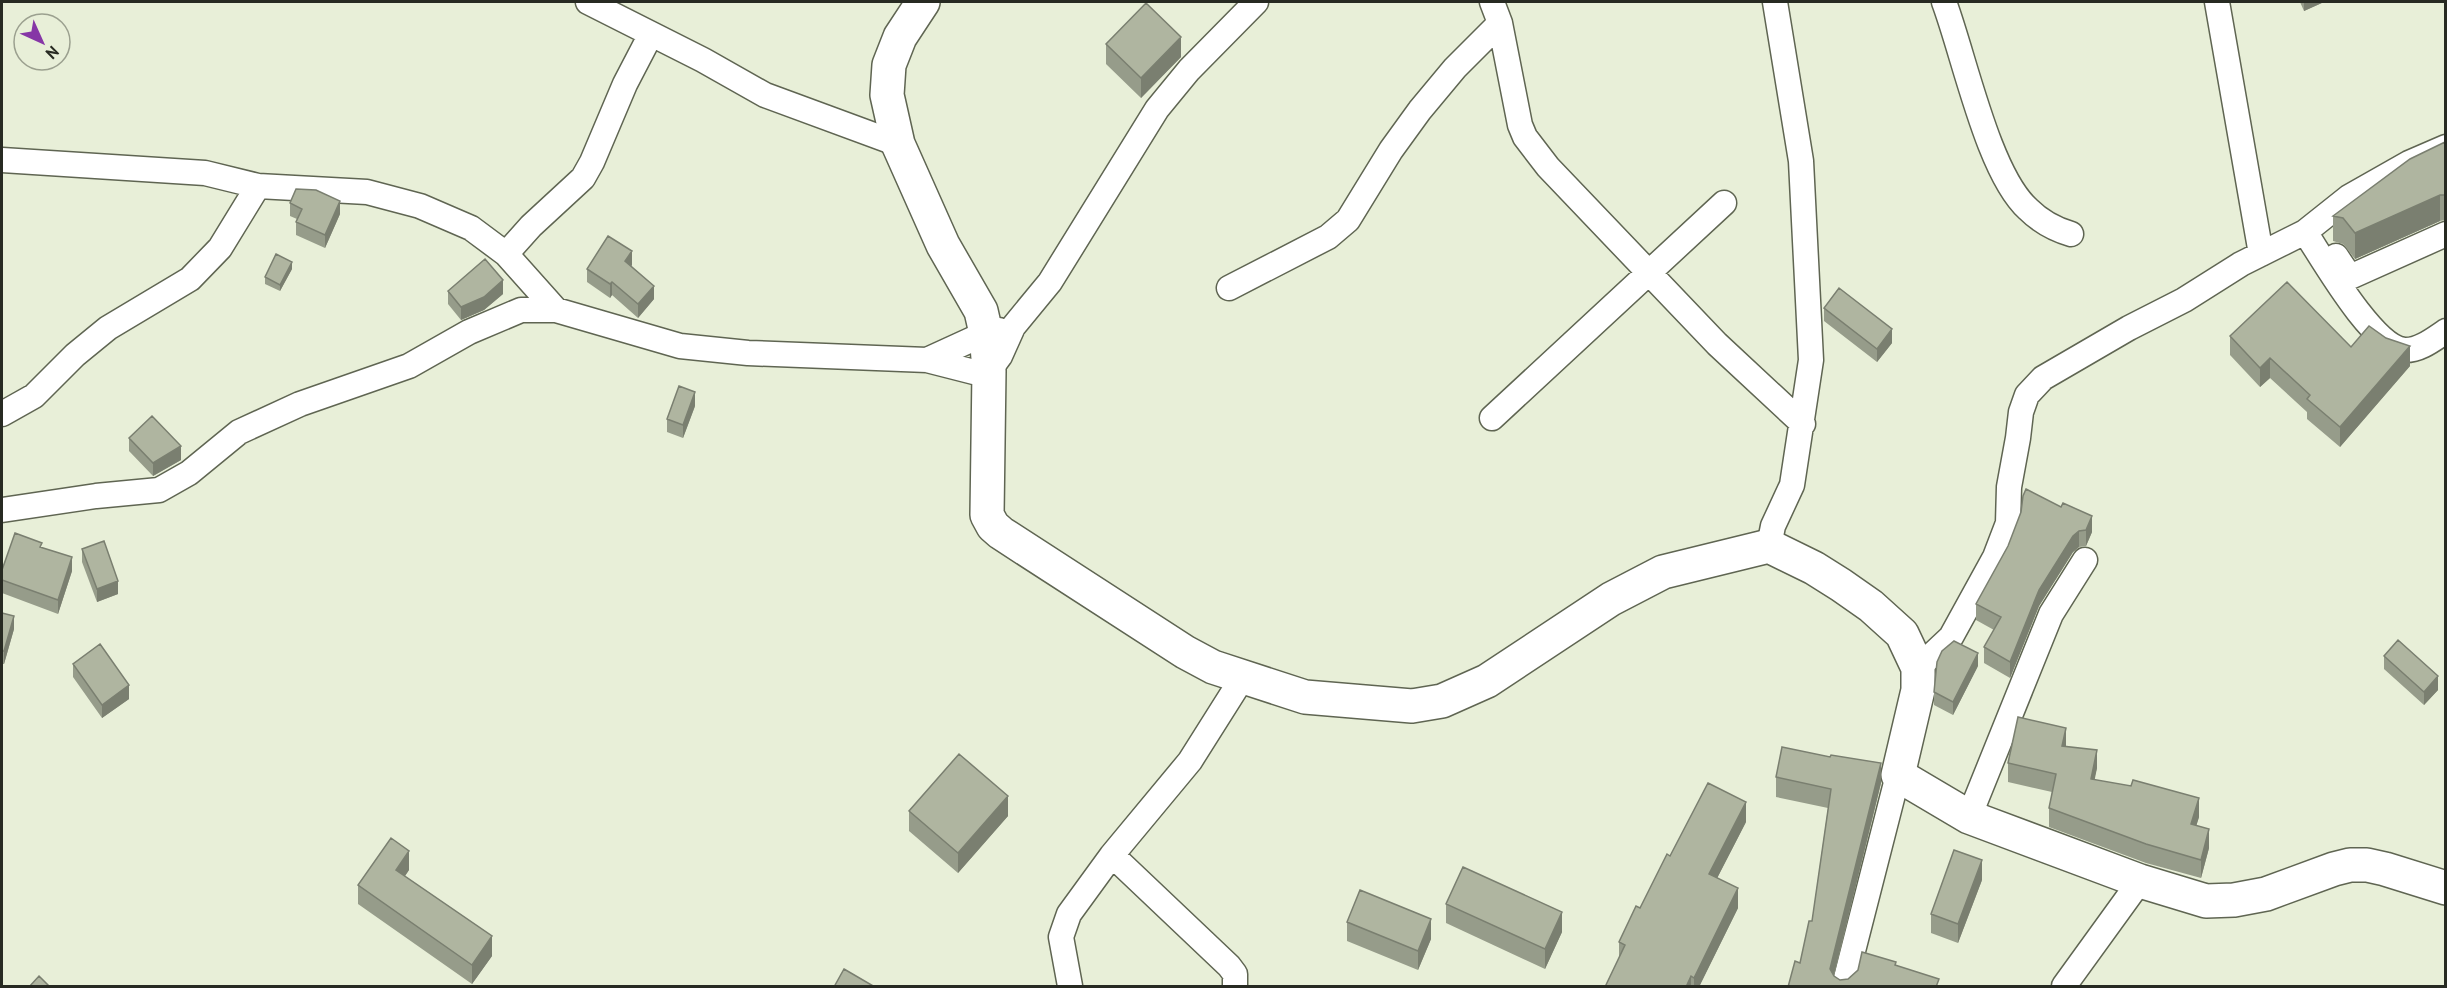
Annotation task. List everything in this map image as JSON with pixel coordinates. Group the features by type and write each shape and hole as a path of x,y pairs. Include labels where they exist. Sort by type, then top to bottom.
{"street":[{"path":"588,2 617,7 651,34 765,95 898,144"},
{"path":"923,2 900,38 889,65 887,95 898,144 943,245 981,311 1000,330"},
{"path":"927,360 1000,330 1050,282 1157,109 1189,70 1256,2"},
{"path":"1769,546 1773,526 1792,485 1811,360 1801,161 1775,2"},
{"path":"1944,2 1997,160 2017,197 2027,209 2054,229 2071,234"},
{"path":"2217,2 2261,254"},
{"path":"1496,12 1520,125 1525,137 1548,167 1717,344 1803,424"},
{"path":"1229,288 1328,237 1348,220 1391,150 1496,12"},
{"path":"506,254 531,226 583,178 625,84 651,34"},
{"path":"2315,233 2349,197 2409,163 2443,156"},
{"path":"1918,668 1951,637 1995,557 2008,523 2009,487 2021,412 2027,395 2043,378 2129,328 2184,300 2261,254 2315,233 2372,201 2443,156"},
{"path":"2,160 205,173 258,186 367,192 410,203 471,228 506,254 556,310"},
{"path":"2,414 34,396 75,355 108,328 190,279 220,248 258,186"},
{"path":"1492,418 1724,203"},
{"path":"2315,233 2350,277 2445,234"},
{"path":"2315,233 2368,325 2390,343 2402,350 2413,349 2445,331"},
{"path":"2,510 96,496 159,490 189,473 239,432 300,404 409,366 469,332 521,310 556,310 680,346 748,353 927,360 974,372 989,371"},
{"path":"1000,330 989,371 986,504 987,515 993,526 1214,665 1305,697 1412,706 1442,701 1487,681 1611,599 1662,572 1769,546 1814,568 1871,606 1902,634 1918,668 1918,690 1844,987"},
{"path":"1969,817 2051,614 2085,560"},
{"path":"1070,987 1061,937 1069,914 1112,855 1190,761 1214,665"},
{"path":"1898,775 1969,817 2140,881 2206,901 2234,900 2266,894 2334,869 2367,865 2445,888"},
{"path":"1112,855 1229,966 1235,974 1235,987"},
{"path":"2064,987 2140,881"}],"building":[{"path":"1146,3 1181,37 1141,78 1106,44"},
{"path":"2445,142 2445,195 2440,195 2355,233 2343,218 2333,216 2410,159"},
{"path":"296,189 316,190 340,201 325,235 296,222 302,209 290,203"},
{"path":"608,236 632,251 625,261 654,286 638,304 612,282 610,284 587,269"},
{"path":"276,254 292,262 280,285 265,277"},
{"path":"485,259 503,280 484,297 461,307 448,291"},
{"path":"2287,282 2351,347 2369,326 2386,338 2410,346 2340,427 2307,399 2310,395 2270,358 2260,368 2230,336"},
{"path":"1839,288 1892,329 1877,349 1824,308"},
{"path":"679,386 695,392 683,425 667,419"},
{"path":"152,416 181,446 153,463 129,438"},
{"path":"2026,489 2061,507 2063,503 2092,516 2086,530 2079,531 2073,536 2039,590 2010,662 1984,647 2001,617 1976,604 2008,546 2021,512"},
{"path":"15,533 42,543 40,547 72,557 58,600 2,580 2,570"},
{"path":"104,541 118,581 97,589 82,549"},
{"path":"2,613 14,616 4,651 2,651"},
{"path":"2398,640 2438,676 2424,692 2384,656"},
{"path":"1954,641 1978,653 1953,702 1934,692 1937,662 1942,651"},
{"path":"100,644 129,685 102,705 73,664"},
{"path":"2018,717 2066,728 2062,746 2097,750 2091,779 2131,786 2133,780 2199,798 2191,824 2209,829 2201,860 2146,844 2049,808 2056,774 2008,763"},
{"path":"1782,747 1830,757 1831,755 1881,763 1830,969 1834,976 1840,980 1848,979 1858,970 1862,952 1896,962 1895,965 1939,979 1936,987 1788,987 1795,961 1800,963 1809,921 1812,921 1831,789 1776,777"},
{"path":"959,754 1008,796 958,853 909,811"},
{"path":"1708,783 1746,802 1709,874 1738,888 1694,978 1691,976 1686,987 1605,987 1625,945 1619,942 1636,906 1640,908 1667,854 1670,856"},
{"path":"391,838 409,851 396,870 492,936 472,965 358,885"},
{"path":"1954,850 1982,860 1958,924 1931,914"},
{"path":"1463,867 1562,912 1545,949 1446,904"},
{"path":"1360,890 1431,919 1418,951 1347,922"},
{"path":"844,969 875,987 834,987"},
{"path":"39,976 50,987 29,987"}]}
